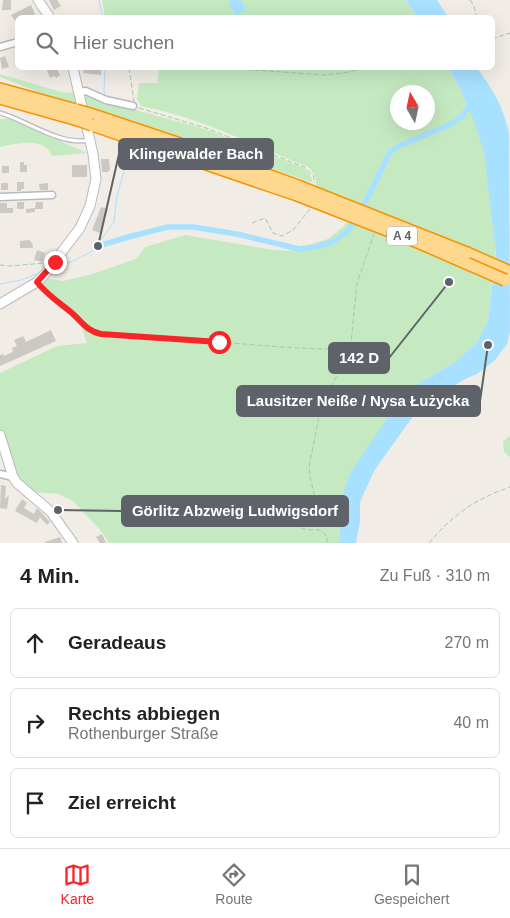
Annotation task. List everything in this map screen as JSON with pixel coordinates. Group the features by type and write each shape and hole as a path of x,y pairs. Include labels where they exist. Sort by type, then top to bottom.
{"highway":[{"name":"A 4","path":"0,89 91,120 204,152 298,190 395,223 508,276"},
{"name":"A 4","path":"0,98 77,115"}],"street":[{"path":"38,0 48,15"},
{"path":"0,47 15,43"},
{"path":"0,304 37,282 45,274 80,228 91,201 96,179 93,154 73,70"},
{"path":"78,92 86,91 106,100 133,106"},
{"path":"0,197 52,195"},
{"path":"0,435 13,477 17,483 51,512 73,543"},
{"path":"0,474 13,477"}],"lane":[{"path":"0,113 19,119 64,139 75,142 90,140"}],"path":[{"path":"470,0 476,15"},
{"path":"495,38 510,33"},
{"path":"129,70 134,96 133,106"},
{"path":"253,70 325,75 356,70"},
{"path":"328,543 323,531 316,529 304,530 299,523 300,519 314,508 316,502 309,467 318,416 351,343 357,283 374,234"},
{"path":"0,265 54,263"},
{"path":"37,282 45,292 86,328 101,334 176,338 287,348 349,349"},
{"path":"429,543 456,516 476,501 489,494 510,487"}],"green space":[{"path":"102,0 229,0 229,6 245,10 241,0 406,0 416,15 105,15"},
{"path":"159,70 449,70 475,120 485,153 496,253 494,264 318,192 315,177 310,168 206,125 184,117 141,106 137,99 139,83 157,83"},
{"path":"0,74 65,93 74,92 76,103 43,94 0,77"},
{"path":"84,92 99,100 205,129 304,168 310,174 313,183 84,105 81,93"},
{"path":"0,119 9,119 87,153 52,156 43,146 29,143 0,147"},
{"path":"351,216 493,275 488,320 477,342 454,363 422,381 343,492 339,543 109,543 102,532 73,501 58,494 31,492 16,476 0,432 0,373 57,346 87,343 76,317 45,288 42,283 45,278 63,281 89,275 136,259 145,247 185,235 287,251 328,239 344,226"},
{"path":"510,436 510,457 504,452 503,441"}],"water":[{"path":"229,0 241,0 246,10 236,15 229,6"},
{"path":"406,0 437,0 447,15 416,15"},
{"path":"449,70 478,70 497,98 509,133 510,331 507,344 495,360 477,374 465,379 419,408 374,471 360,502 360,522 356,543 339,543 343,492 351,472 398,402 422,381 454,363 477,342 488,320 496,253 484,152 474,121"}],"building":[{"path":"3,0 11,0 11,10 2,10"},
{"path":"49,0 57,0 61,6 54,10"},
{"path":"31,5 35,14 15,15 15,21 11,15"},
{"path":"5,56 9,67 2,69 0,58"},
{"path":"47,70 58,70 60,75 56,78 54,76 50,78"},
{"path":"84,70 101,70 101,75 83,73"},
{"path":"101,159 109,159 110,170 108,172 102,172"},
{"path":"20,162 24,162 24,165 27,165 27,172 20,172"},
{"path":"72,165 87,165 87,177 72,177"},
{"path":"2,166 9,166 9,173 2,173"},
{"path":"17,182 24,182 24,189 17,191"},
{"path":"1,183 8,183 8,190 1,190"},
{"path":"48,183 48,190 40,190 39,184"},
{"path":"17,202 24,202 24,209 17,209"},
{"path":"36,202 43,202 43,209 35,209 35,212 26,213 26,209 35,208"},
{"path":"0,203 7,203 7,208 13,208 13,213 0,213"},
{"path":"101,207 108,209 100,233 92,230"},
{"path":"30,240 33,248 20,248 20,241"},
{"path":"37,250 45,253 42,262 34,260"},
{"path":"51,330 56,341 0,366 0,355 3,354 4,356 13,352 12,348 17,346 14,340 23,336 26,342"},
{"path":"1,485 6,486 5,499 9,495 7,509 0,508"},
{"path":"22,499 27,503 24,508 34,514 37,508 50,522 47,525 40,517 37,523 15,511"},
{"path":"102,534 106,543 100,543 96,537"},
{"path":"60,537 62,543 45,543 45,542"}],"waterway":[{"path":"99,0 102,15"},
{"path":"105,70 105,97"},
{"path":"98,246 168,227 193,227 237,234 299,249 316,247 334,241 348,231 367,199 390,152 399,146 449,125 461,117 473,102"},
{"path":"55,267 93,251 114,222 117,196 124,171 124,156 121,147"},
{"path":"0,284 21,280 42,272"}],"place":[{"name":"Klingewalder Bach","path":"98,246"},
{"name":"142 D","path":"449,282"},
{"name":"Lausitzer Neiße / Nysa Łużycka","path":"488,345"},
{"name":"Görlitz Abzweig Ludwigsdorf","path":"58,510"}],"route":[{"path":"55,262 37,282 45,292 92,332 219,342"}]}
